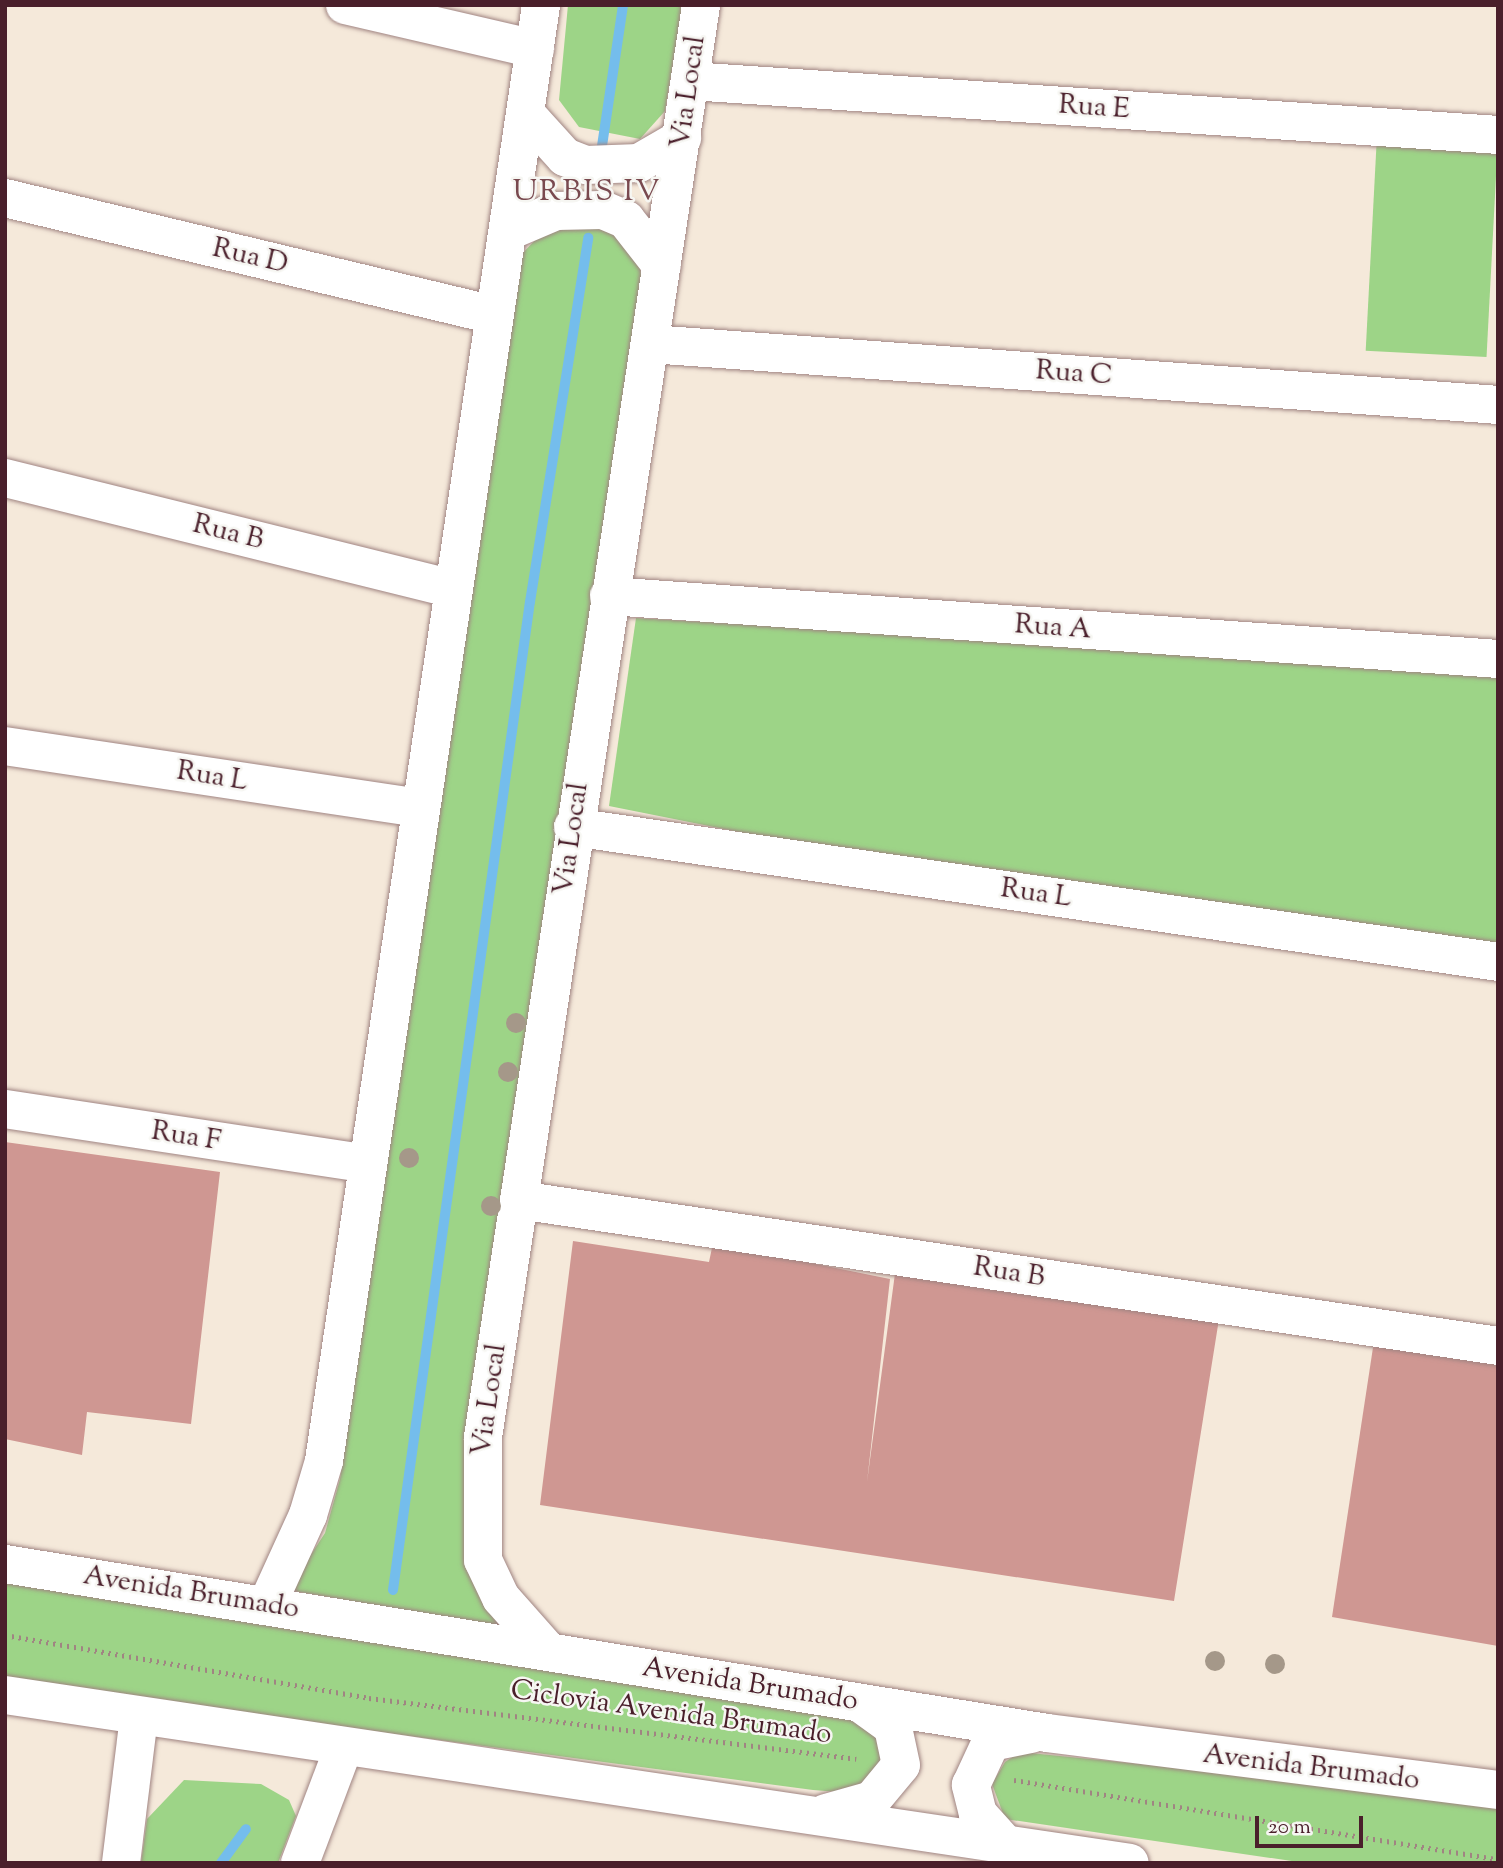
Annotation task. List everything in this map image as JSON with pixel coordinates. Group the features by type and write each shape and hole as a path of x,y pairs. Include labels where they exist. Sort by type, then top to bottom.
{"street":[{"path":"345,5 535,49"},
{"path":"267,1605 308,1515 324,1461 418,808 509,231 541,5"},
{"name":"Via Local","path":"549,1652 501,1598 483,1560 478,1531 483,1437 573,827 701,5"},
{"name":"Rua E","path":"690,81 1498,135"},
{"path":"526,114 565,157 586,165 639,163 682,138"},
{"name":"Rua D","path":"5,198 494,315"},
{"path":"509,231 556,211 603,210 636,229 662,266"},
{"name":"Rua C","path":"650,344 1498,405"},
{"name":"Rua B","path":"5,478 451,588"},
{"name":"Rua A","path":"609,596 1498,659"},
{"name":"Rua L","path":"5,746 418,808"},
{"name":"Rua L","path":"573,827 1498,962"},
{"name":"Rua F","path":"5,1109 367,1164"},
{"name":"Rua B","path":"519,1200 1498,1346"},
{"name":"Avenida Brumado","path":"5,1564 1047,1733 1498,1790"},
{"path":"5,1695 343,1749 1130,1863"},
{"path":"810,1816 872,1800 901,1765 893,1727 860,1704"},
{"path":"121,1863 139,1716"},
{"path":"1006,1845 978,1814 974,1774 991,1742 1047,1733"},
{"path":"300,1863 343,1749"}],"path":[{"name":"Ciclovia Avenida Brumado","path":"5,1635 369,1698 901,1765"},
{"path":"974,1774 1498,1859"}],"green space":[{"path":"568,5 683,5 665,111 640,139 579,127 559,100"},
{"path":"1377,135 1498,141 1487,357 1366,351"},
{"path":"566,221 607,225 639,255 644,306 474,1520 525,1631 288,1590 325,1533 340,1479 517,259 539,236"},
{"path":"636,618 1498,668 1498,951 1050,894 609,806"},
{"path":"5,1581 867,1716 886,1757 874,1780 851,1793 813,1790 5,1682"},
{"path":"1020,1752 1498,1800 1498,1863 1305,1863 1005,1819 992,1784 1005,1762"},
{"path":"184,1780 261,1784 289,1800 296,1816 278,1863 141,1863 147,1819"}],"building":[{"path":"5,1142 220,1172 191,1424 87,1412 82,1455 5,1439"},
{"path":"573,1241 709,1262 713,1243 890,1279 867,1482 896,1266 1219,1319 1174,1601 540,1505"},
{"path":"1374,1341 1498,1360 1498,1646 1332,1617"}],"waterway":[{"path":"602,146 623,5"},
{"path":"393,1590 530,602 588,238"},
{"path":"221,1863 246,1829"}],"district":[{"name":"URBIS IV","path":"587,193"}]}
